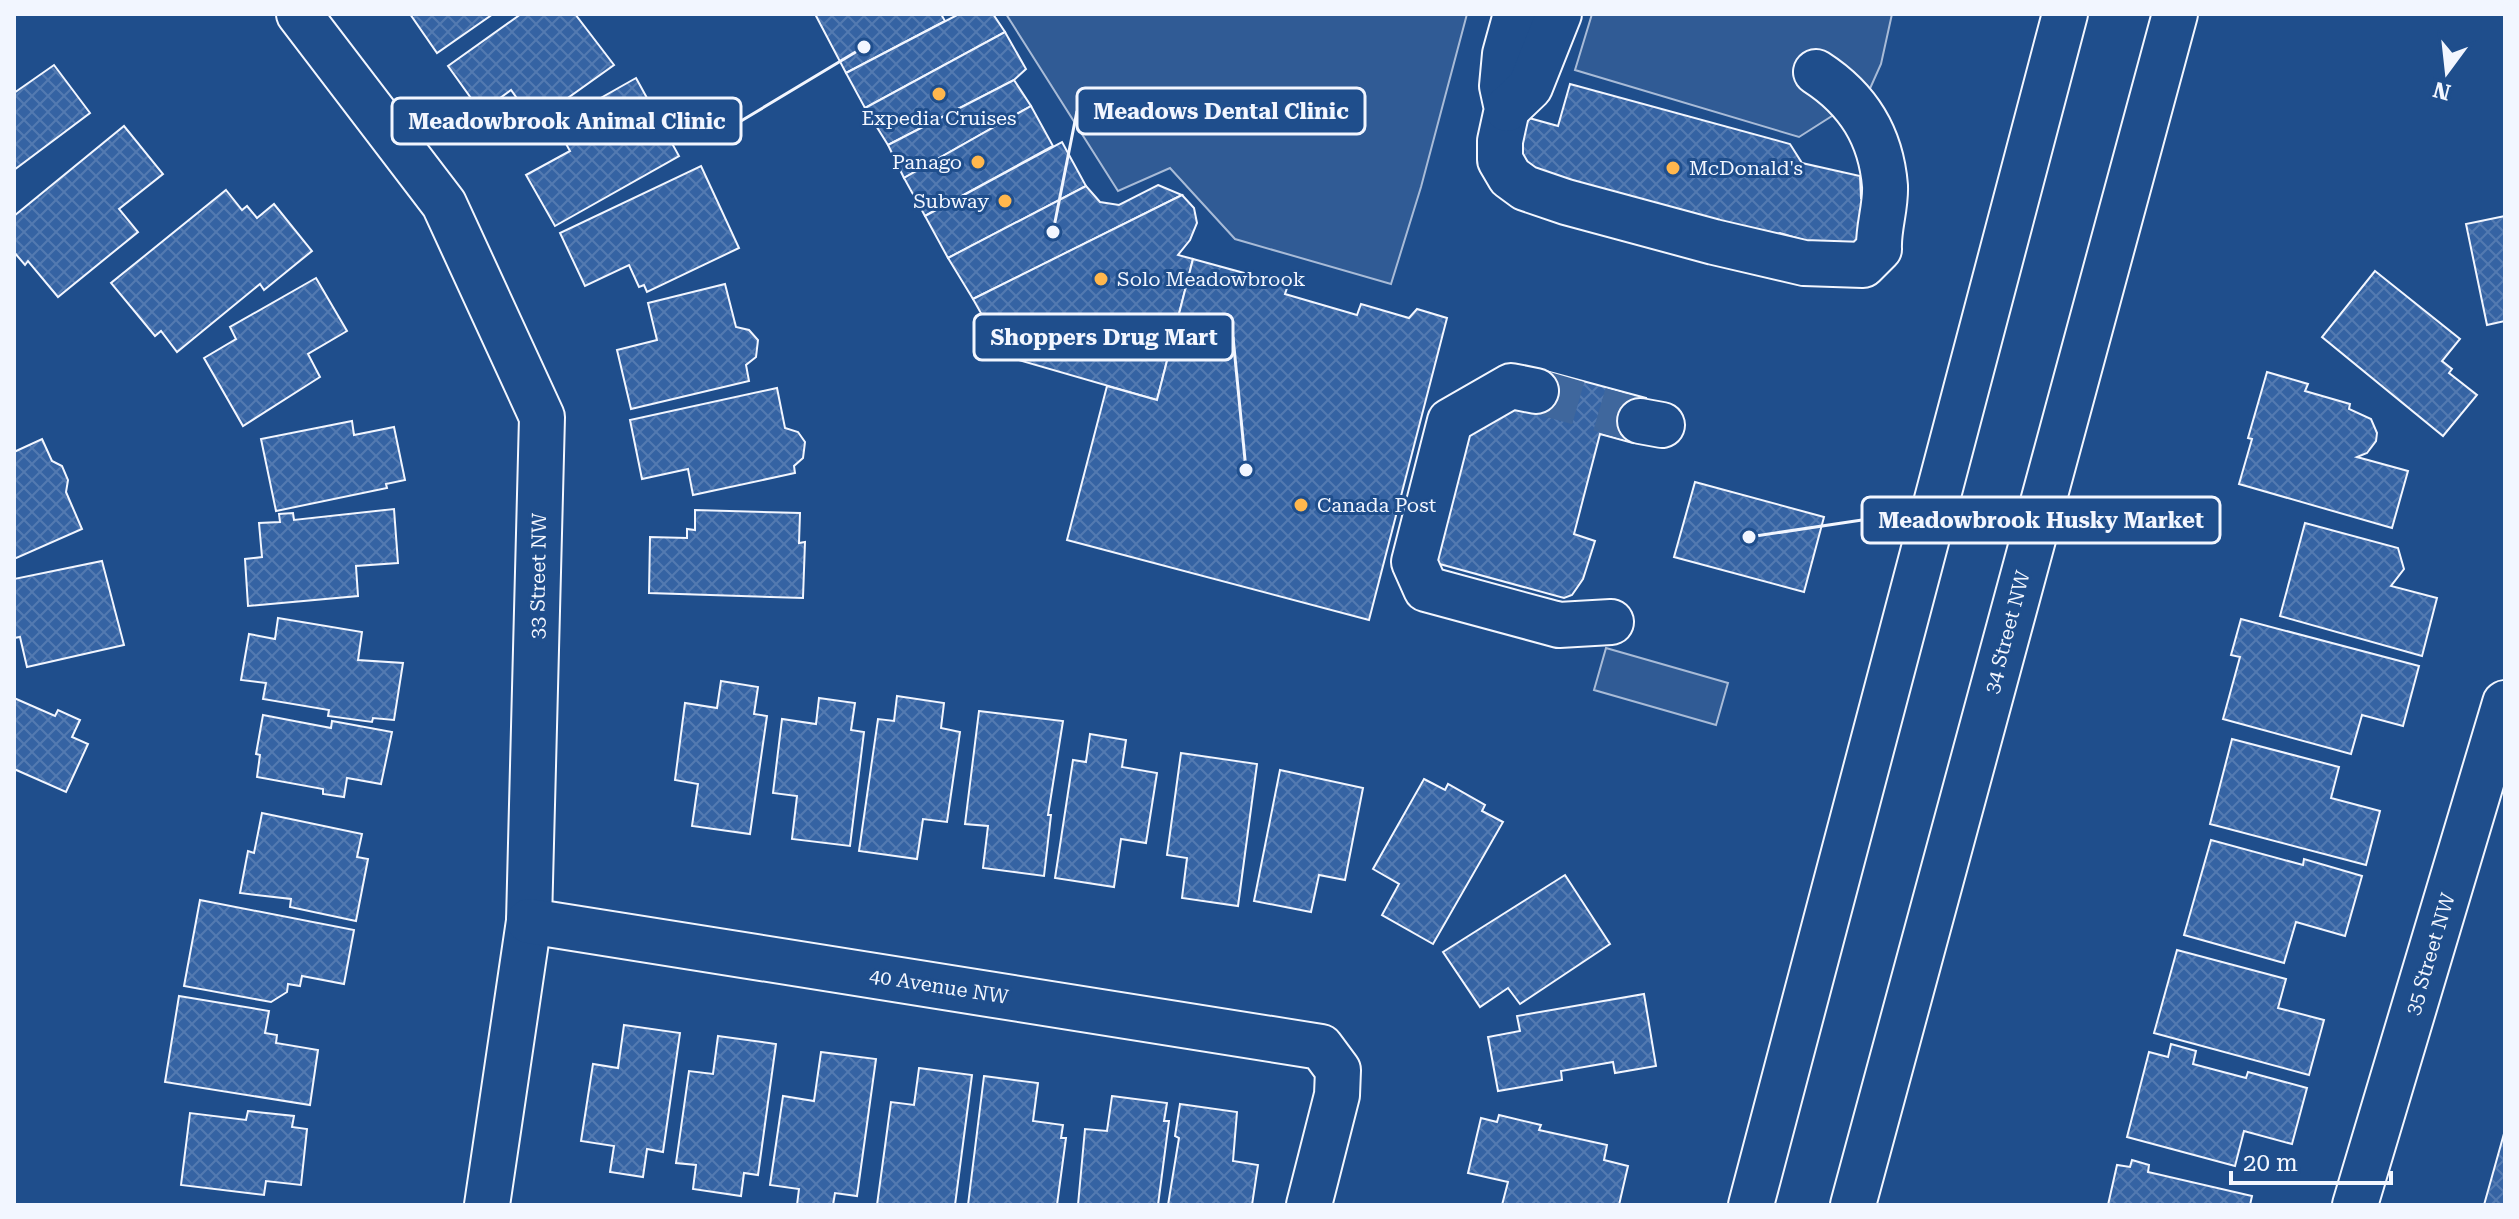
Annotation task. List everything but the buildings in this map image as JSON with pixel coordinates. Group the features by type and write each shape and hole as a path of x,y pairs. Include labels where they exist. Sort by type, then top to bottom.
{"street":[{"name":"33 Street NW","path":"299,14 444,204 542,417 529,921 487,1205"},
{"path":"1516,14 1502,86 1507,109 1500,141 1500,160 1510,177 1525,188 1804,263 1863,265 1879,249 1885,188 1878,150 1867,118 1838,86 1816,72"},
{"path":"1507,109 1530,87 1559,14"},
{"path":"1751,1205 2065,14"},
{"name":"34 Street NW","path":"1853,1205 2175,14"},
{"path":"1536,391 1511,386 1450,421 1414,562 1426,589 1559,625 1611,622"},
{"name":"35 Street NW","path":"2355,1205 2505,703"},
{"name":"40 Avenue NW","path":"529,921 1321,1047 1338,1070 1337,1095 1309,1205"}],"shaded area":[{"path":"1006,14 1467,14 1421,187 1391,284 1235,239 1170,168 1118,191"},
{"path":"1592,14 1892,14 1881,64 1868,93 1799,137 1575,70"},
{"path":"1606,648 1728,683 1716,725 1594,690"}],"tunnel":[{"path":"1536,391 1640,421"}],"place":[{"name":"Meadowbrook Animal Clinic","path":"864,47"},
{"name":"Expedia Cruises","path":"939,94"},
{"name":"Panago","path":"978,162"},
{"name":"McDonald's","path":"1673,168"},
{"name":"Subway","path":"1005,201"},
{"name":"Meadows Dental Clinic","path":"1053,232"},
{"name":"Solo Meadowbrook","path":"1101,279"},
{"name":"Shoppers Drug Mart","path":"1246,470"},
{"name":"Canada Post","path":"1301,505"},
{"name":"Meadowbrook Husky Market","path":"1749,537"}]}
